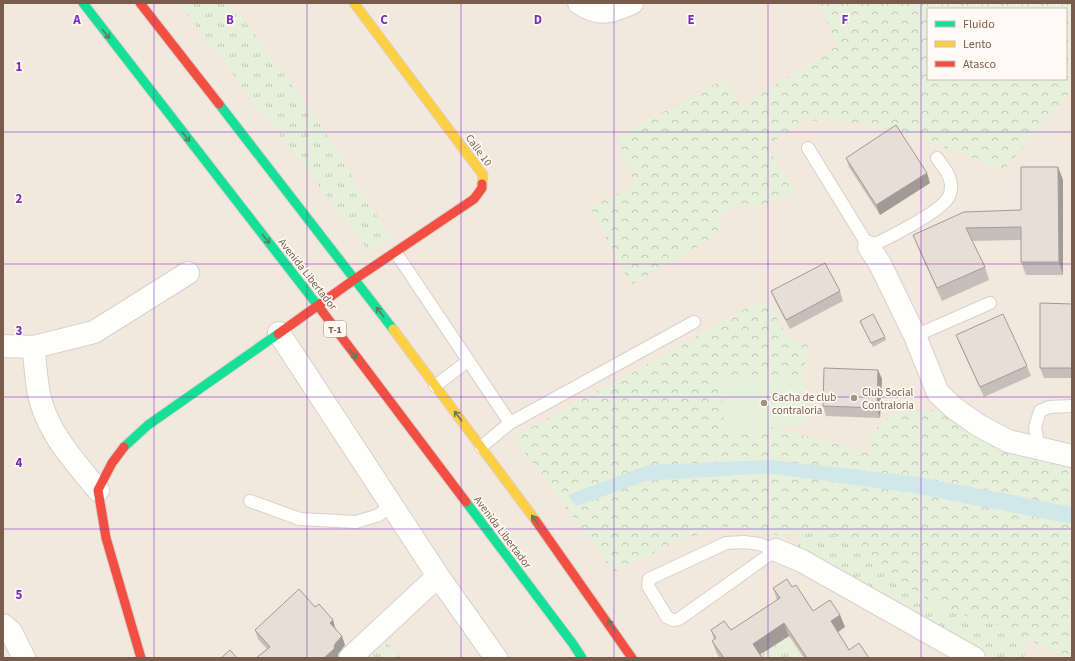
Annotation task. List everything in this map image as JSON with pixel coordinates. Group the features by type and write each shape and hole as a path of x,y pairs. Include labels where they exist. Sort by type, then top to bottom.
{"main road":[{"name":"Avenida Libertador","path":"83,3 318,306 582,658"},
{"path":"140,3 355,279 436,386 603,614 632,658"},
{"name":"Calle 10","path":"98,490 112,463 127,444 148,425 355,279 396,253 474,199 482,188 483,174 357,4"},
{"path":"98,490 106,538 141,658"}],"street":[{"path":"580,3 589,10 610,12 632,3"},
{"path":"869,247 880,264 915,336 938,393 954,408 978,426 1008,441 1072,456"},
{"path":"3,346 34,347 94,332 188,273"},
{"path":"279,333 438,576 496,658"},
{"path":"34,347 41,402 50,424 63,448 98,490"},
{"path":"776,550 802,561 974,658"},
{"path":"350,658 438,576"},
{"path":"3,625 11,632 24,658"}],"lane":[{"path":"808,148 869,247 879,243 933,212 948,199 951,186 949,176 937,158"},
{"path":"396,253 510,423"},
{"path":"915,336 990,303"},
{"path":"481,447 510,423 694,322"},
{"path":"436,386 468,361"},
{"path":"1039,449 1035,427 1040,410 1050,407 1072,406"},
{"path":"250,501 300,519 356,522 379,515 391,504"},
{"path":"744,542 760,544 776,550 676,621 667,617 648,586 649,579 655,575 726,543 744,542"}],"shaded area":[{"path":"3,3 1072,3 1072,658 3,658"}],"green space":[{"path":"178,3 231,3 322,127 391,238 368,250"},
{"path":"819,3 1072,3 1072,90 1004,170 904,132 835,120 803,121 767,146 795,191 758,208 745,204 717,217 722,233 631,285 590,207 635,185 617,137 723,80 741,106 837,46"},
{"path":"755,303 772,305 778,321 789,338 808,342 804,375 721,381 725,431 771,427 868,452 873,430 891,416 926,409 965,415 1072,461 1072,658 1061,655 995,624 941,609 901,582 874,558 846,539 811,530 778,535 724,526 678,541 614,572 514,438 570,405 632,373"},
{"name":"Cacha de club contraloria","path":"804,375 808,424 725,431 721,381"},
{"path":"811,530 846,539 874,558 901,582 941,609 995,624 1028,639 1024,658 992,658 976,651 797,549 799,532"},
{"path":"378,633 401,658 352,658"},
{"path":"788,637 802,658 758,657"}],"water":[{"path":"772,460 912,476 1072,507 1072,524 907,492 766,473 646,481 576,506 568,495 648,465"}],"building":[{"path":"896,125 927,173 876,205 846,158"},
{"path":"1021,167 1058,167 1059,262 1021,262 1021,227 966,228 985,267 937,288 913,235 964,212 1021,210"},
{"path":"825,263 840,291 786,320 771,291"},
{"path":"1040,303 1072,304 1072,368 1040,368"},
{"path":"873,314 885,337 871,343 860,321"},
{"path":"1003,314 1027,366 980,387 956,335"},
{"name":"Club Social Contraloria","path":"824,368 878,370 877,408 823,406"},
{"path":"787,579 792,587 796,585 813,611 830,600 840,615 831,621 849,650 859,643 869,658 807,658 784,623 753,644 762,658 724,658 712,641 716,638 711,630 724,621 731,630 780,598 773,588"},
{"path":"299,589 315,607 319,604 333,620 330,623 342,636 335,644 334,649 324,658 256,658 270,647 255,630"},
{"path":"230,650 237,658 221,658"}],"traffic: fast":[{"path":"83,3 322,311"},
{"path":"219,104 393,329"},
{"path":"124,447 148,425 278,334"},
{"path":"466,502 582,658"}],"traffic: slow":[{"path":"354,3 483,175 482,184"},
{"path":"393,329 536,521"}],"traffic: jam":[{"path":"140,3 219,104"},
{"path":"278,334 355,279 474,199 482,188 482,184"},
{"path":"322,311 466,502"},
{"path":"124,447 112,463 98,490 106,538 141,658"},
{"path":"536,521 632,658"}],"place":[{"name":"Club Social Contraloria","path":"854,398"},
{"name":"Cacha de club contraloria","path":"764,403"}]}
